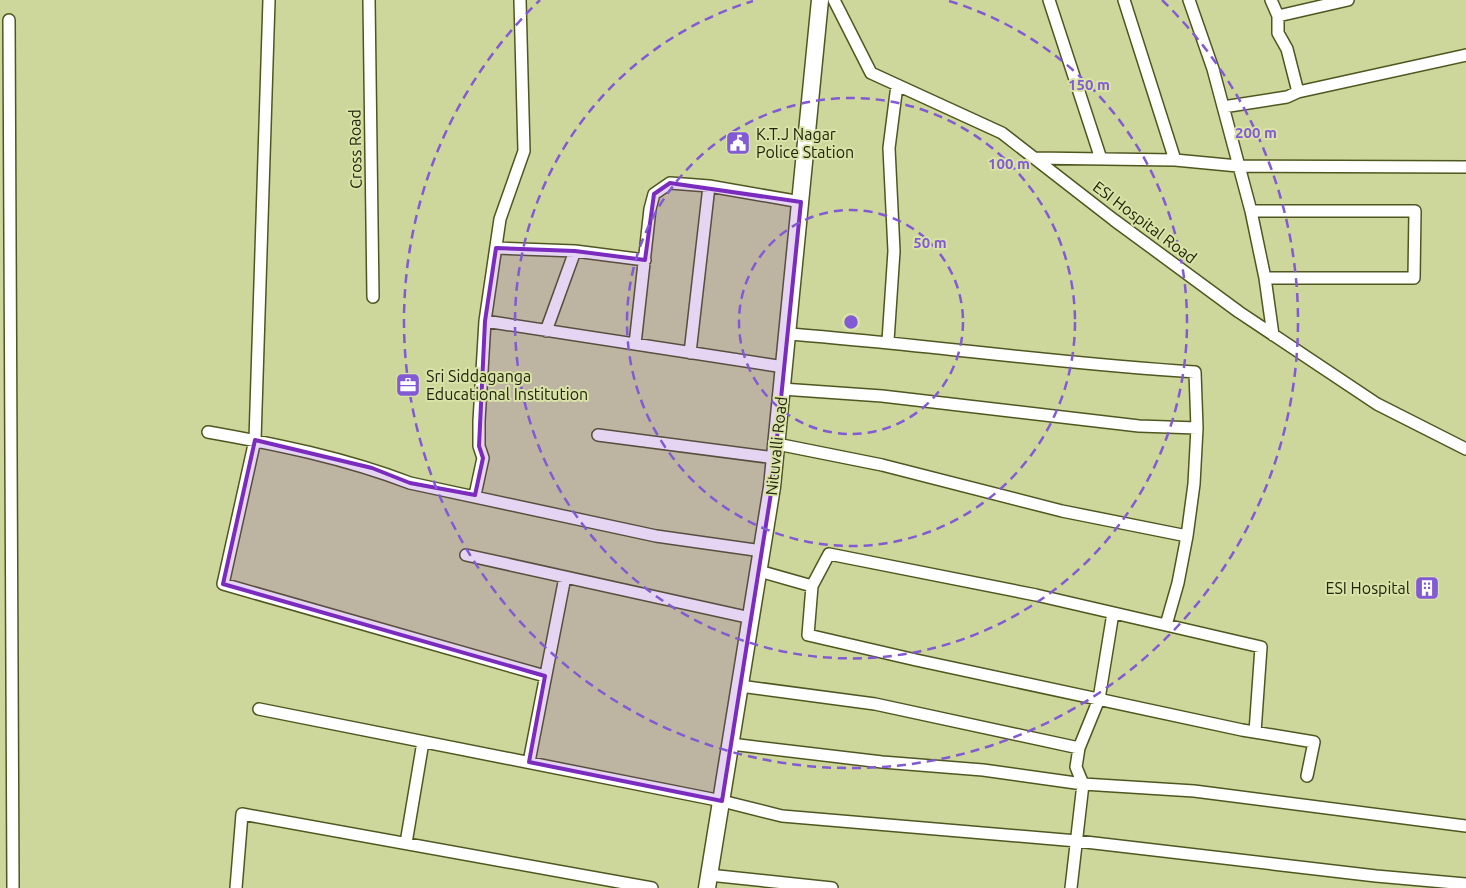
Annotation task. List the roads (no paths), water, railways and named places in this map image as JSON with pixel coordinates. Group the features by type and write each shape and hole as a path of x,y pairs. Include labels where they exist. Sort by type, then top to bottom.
{"street":[{"path":"269,0 255,440 223,584 545,676"},
{"name":"Cross Road","path":"369,0 372,297"},
{"path":"475,495 483,458 479,446 479,421 485,321 500,219 524,151 520,0"},
{"name":"Nituvalli Road","path":"708,881 759,571 776,451 820,0"},
{"name":"ESI Hospital Road","path":"834,0 871,73 1002,133 1114,220 1273,334 1377,404 1466,449"},
{"path":"1049,0 1101,159"},
{"path":"1124,0 1175,160"},
{"path":"1189,0 1213,70 1251,211 1265,278 1273,334"},
{"path":"1271,0 1278,16 1278,33 1287,49 1298,92"},
{"path":"1278,16 1348,0"},
{"path":"9,20 5,377 13,888"},
{"path":"1223,107 1287,97 1298,92 1466,55"},
{"path":"888,341 894,251 889,148 897,85"},
{"path":"1034,158 1175,160 1238,166 1466,168"},
{"path":"635,344 650,208 654,194 670,183 709,186 801,202"},
{"path":"690,353 709,186"},
{"path":"1251,211 1415,211 1414,278 1265,278"},
{"path":"496,248 575,251 645,260"},
{"path":"546,331 575,251"},
{"path":"485,321 784,367"},
{"path":"788,334 888,341 1195,372 1197,428 1194,484 1178,584 1166,625"},
{"path":"782,390 882,396 1139,426 1197,428"},
{"path":"208,432 255,440 372,468 410,482 656,536 762,551"},
{"path":"598,435 776,451 882,465 1062,511 1187,536"},
{"path":"1255,732 1261,647 1113,613 829,554 812,586 808,635 916,660 1255,732 1314,742 1307,776"},
{"path":"466,555 751,618"},
{"path":"759,571 812,586"},
{"path":"529,762 564,576"},
{"path":"1071,888 1082,784 1076,767 1079,748 1099,699 1113,613"},
{"path":"740,686 875,704 1079,748"},
{"path":"259,709 722,801 782,816 1076,841 1376,876 1466,884"},
{"path":"406,843 423,742"},
{"path":"731,744 882,762 983,770 1082,784 1194,791 1466,826"},
{"path":"236,888 242,814 652,888"},
{"path":"708,881 832,888"}],"place":[{"name":"K.T.J Nagar Police Station","path":"738,143"},
{"name":"Sri Siddaganga Educational Institution","path":"408,385"},
{"name":"ESI Hospital","path":"1427,588"}]}
